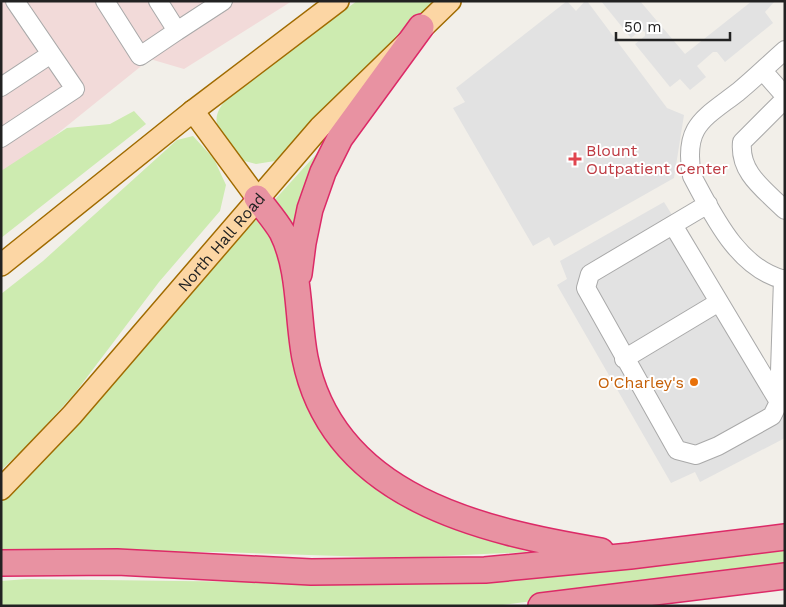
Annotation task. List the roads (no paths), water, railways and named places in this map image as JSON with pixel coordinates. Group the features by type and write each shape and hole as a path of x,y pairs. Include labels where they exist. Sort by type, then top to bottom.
{"highway":[{"path":"297,291 303,243 310,210 323,172 340,138 422,27"},
{"path":"257,198 282,231 289,252 297,291 306,359 316,391 338,432 357,455 390,483 438,510 495,531 532,540 630,556"},
{"path":"1,564 116,562 311,572 398,573 485,570 630,556 785,537"},
{"path":"541,606 785,576"}],"main road":[{"path":"1,265 193,111 338,1"},
{"name":"North Hall Road","path":"1,489 72,415 320,127 450,1"},
{"path":"193,111 257,198"}],"street":[{"path":"1,138 75,89 15,1"},
{"path":"104,1 140,56 223,1"},
{"path":"158,1 177,32"},
{"path":"708,204 590,274 586,288 624,359 677,450 696,455 718,446 772,416 779,402 784,279 765,273 735,246 692,176 690,147 694,131 700,121 763,71 785,50"},
{"path":"1,87 51,54"},
{"path":"763,71 785,96"},
{"path":"785,99 742,142 740,157 751,176 785,210"},
{"path":"673,225 779,402"},
{"path":"624,359 719,302"}],"place":[{"name":"Blount Outpatient Center","path":"575,159"},
{"name":"O'Charley's","path":"694,382"}]}
